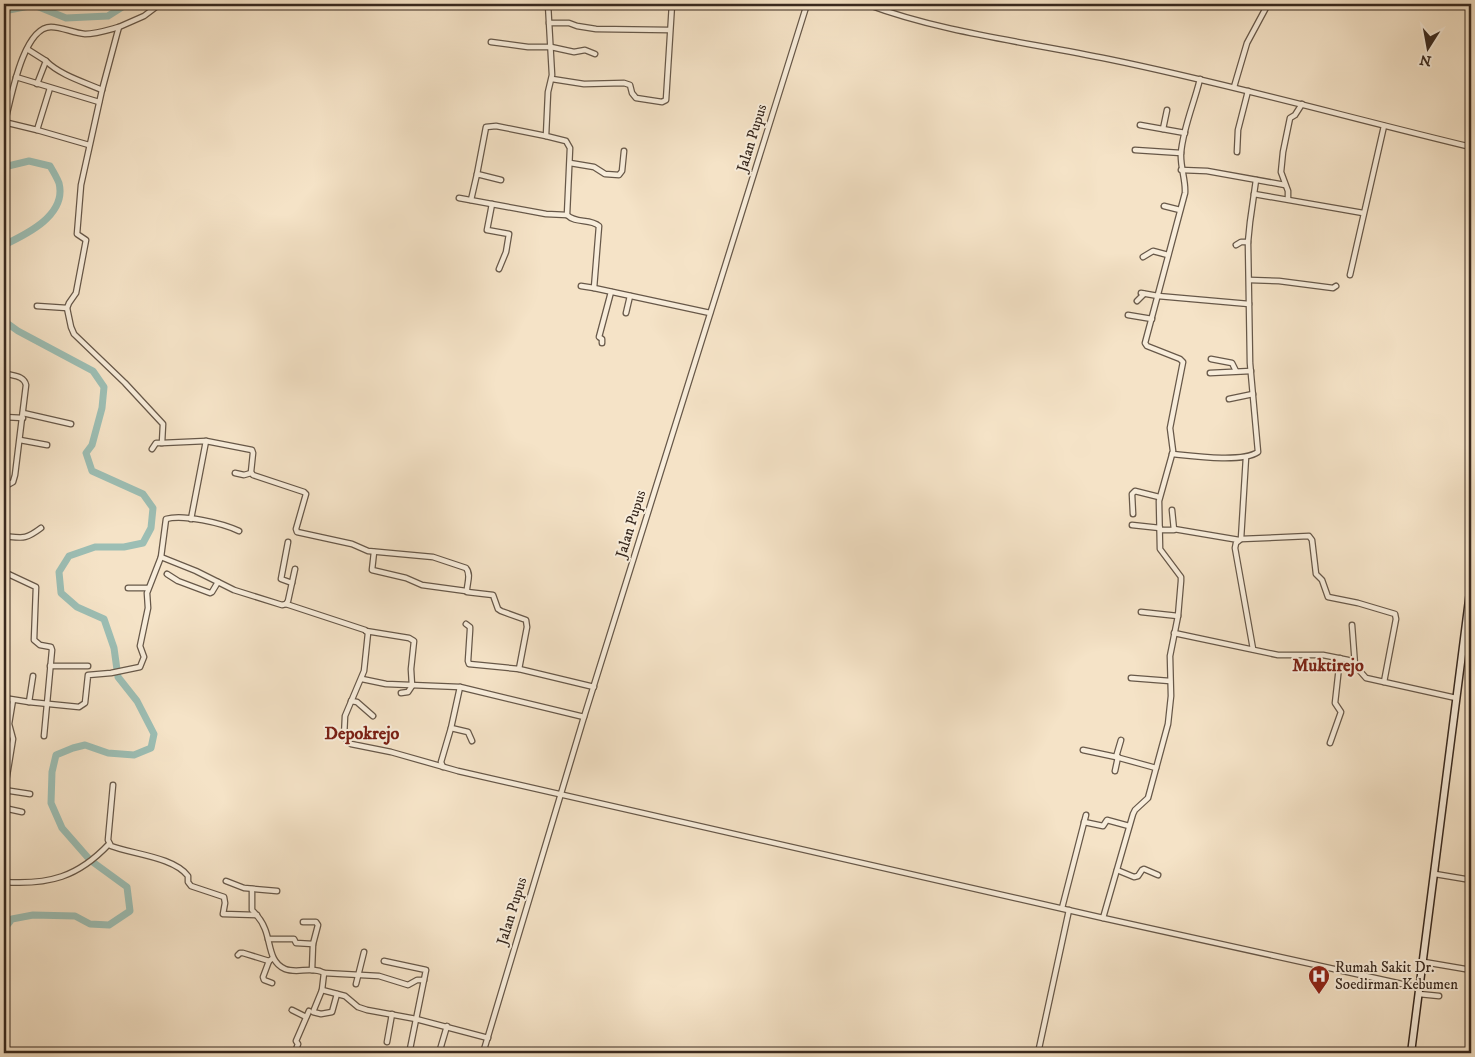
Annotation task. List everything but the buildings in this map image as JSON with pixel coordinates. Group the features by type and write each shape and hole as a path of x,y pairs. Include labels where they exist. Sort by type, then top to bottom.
{"main road":[{"path":"1411,1053 1471,584"}],"street":[{"path":"89,145 37,130 4,124 16,77 28,47 37,31 44,28 58,28 85,34 119,27 144,16 160,4"},
{"path":"546,136 548,92 552,79 548,4"},
{"name":"Jalan Pupus","path":"483,1053 584,717 807,4"},
{"path":"866,4 918,21 1200,79 1471,147"},
{"path":"1234,87 1247,43 1268,4"},
{"path":"552,79 584,84 627,84 630,85 632,93 636,98 661,102 667,99 672,5 691,6"},
{"path":"549,23 570,22 577,26 596,29 670,30"},
{"path":"119,27 102,90 81,185 80,211 76,232 86,240 76,293 68,303 67,308 74,334 164,424 162,443"},
{"path":"491,42 528,47 551,47 574,52 585,50 595,54"},
{"path":"28,47 52,67 102,90"},
{"path":"37,84 46,61"},
{"path":"16,77 100,102"},
{"path":"1103,918 1134,810 1147,800 1171,711 1170,656 1178,616 1180,577 1161,550 1159,497 1173,449 1170,428 1183,362 1145,343 1185,187 1181,170 1182,153 1185,133 1200,79"},
{"path":"37,130 50,88"},
{"path":"1237,152 1238,130 1248,91"},
{"path":"1288,199 1288,191 1280,172 1284,142 1290,118 1295,115 1302,104"},
{"path":"1163,129 1167,110"},
{"path":"1140,125 1185,133"},
{"path":"472,200 486,127 496,126 566,141 570,148 567,215"},
{"path":"1350,275 1384,126"},
{"path":"1135,150 1182,153"},
{"path":"570,162 594,167 605,174 619,175 622,171 624,151"},
{"path":"1181,170 1207,171 1285,184"},
{"path":"477,174 501,180"},
{"path":"1172,454 1212,458 1246,456 1258,452 1251,371 1248,242 1256,180"},
{"path":"1254,194 1363,213"},
{"path":"459,198 546,214 567,215 573,220 595,222 599,226 594,288"},
{"path":"492,204 487,230 509,234 506,252 499,269"},
{"path":"1164,206 1180,210"},
{"path":"1236,245 1241,242 1248,242"},
{"path":"1143,257 1153,251 1168,255"},
{"path":"1250,280 1279,281 1333,288 1336,286"},
{"path":"581,286 710,313"},
{"path":"602,342 602,339 599,337 611,292"},
{"path":"1137,300 1142,297 1142,293 1250,304"},
{"path":"626,313 630,296"},
{"path":"37,306 67,308"},
{"path":"1128,316 1152,318"},
{"path":"1211,360 1232,363 1236,371"},
{"path":"1210,373 1251,371"},
{"path":"4,373 21,377 26,381 14,479 4,488"},
{"path":"1229,399 1253,394"},
{"path":"4,416 23,416 71,424"},
{"path":"20,440 47,445"},
{"path":"191,519 206,441"},
{"path":"152,449 156,443 206,441 252,450 251,473"},
{"path":"1246,456 1240,540 1235,548 1253,649"},
{"path":"235,473 244,475 251,473 305,493 306,496 296,529 297,532 352,544 374,552 433,557 466,568 469,577 466,591"},
{"path":"1133,514 1132,494 1135,491 1159,497"},
{"path":"1172,510 1174,529"},
{"path":"4,698 82,706 85,703 87,675 122,672 140,667 144,657 140,646 148,608 148,586 161,557 166,519 216,522 239,530"},
{"path":"1132,526 1174,529 1240,540 1309,536 1312,540 1316,574 1322,580 1328,597 1395,613 1396,618 1384,682"},
{"path":"4,536 30,537 41,528"},
{"path":"288,542 281,579 292,583"},
{"path":"374,552 372,570 406,578 422,585 466,591 471,594 493,595 498,609 525,618 527,627 519,670"},
{"path":"161,557 234,590 262,600 282,605 286,604 365,630 409,638 414,641 411,670 412,686 408,692 402,693"},
{"path":"286,604 295,569"},
{"path":"4,572 36,587 34,640 40,645 52,649 44,736"},
{"path":"167,574 178,581 210,593 218,582"},
{"path":"128,588 148,586"},
{"path":"1140,612 1178,616"},
{"path":"466,624 470,627 468,663 519,670 594,687"},
{"path":"1352,625 1356,666"},
{"path":"365,630 368,633 367,653 362,679 351,700 344,721 344,737 351,744 391,752 443,768 1062,908 1439,996"},
{"path":"1174,633 1278,655 1340,658 1348,660 1356,666 1364,677 1456,698"},
{"path":"1330,743 1341,712 1335,703 1340,658"},
{"path":"50,666 88,666"},
{"path":"29,702 33,676"},
{"path":"1131,678 1170,681"},
{"path":"362,679 386,684 460,687 584,717"},
{"path":"443,768 441,762 460,687"},
{"path":"12,700 9,724 13,739 4,792 30,794"},
{"path":"351,700 357,702 373,716"},
{"path":"451,728 468,732 472,741"},
{"path":"1115,772 1121,740"},
{"path":"1083,750 1156,768"},
{"path":"109,844 113,785"},
{"path":"4,808 22,812"},
{"path":"1062,908 1086,815"},
{"path":"1084,822 1103,826 1107,820 1129,826"},
{"path":"4,882 39,882 56,879 86,865 109,844"},
{"path":"109,844 119,849 165,861 183,870 188,876 188,882 191,886 224,897 223,914 257,915"},
{"path":"1117,870 1136,877 1144,869 1158,874"},
{"path":"1435,874 1471,880"},
{"path":"226,881 252,889 277,891"},
{"path":"252,889 252,910 263,924 268,939 271,960 263,979 272,983"},
{"path":"1038,1053 1069,910"},
{"path":"303,922 318,923 313,944 312,970"},
{"path":"268,939 294,939 296,943 313,944"},
{"path":"356,984 364,952"},
{"path":"238,955 243,953 271,960 288,970 312,970 324,973 378,976 408,985 417,980 424,980"},
{"path":"384,961 426,970 410,1049"},
{"path":"1424,962 1471,970"},
{"path":"299,1053 296,1052 298,1044 296,1041 306,1017 322,990 324,973"},
{"path":"322,990 348,998 361,1008 447,1026 488,1038"},
{"path":"310,1011 321,1014 332,1012 337,994"},
{"path":"292,1010 306,1017"},
{"path":"387,1042 392,1014"},
{"path":"440,1053 447,1026"}],"waterway":[{"path":"4,14 9,10 34,5 66,18 108,16 127,4"},
{"path":"4,167 29,161 50,166 59,183 60,194 57,205 43,222 4,245"},
{"path":"4,321 18,331 93,371 104,387 102,408 92,445 86,453 92,471 143,494 153,508 151,528 143,543 124,547 95,547 69,556 59,572 61,593 77,607 104,619 114,648 118,677 137,701 154,734 151,748 134,755 108,753 85,745 73,748 56,755 52,772 51,803 62,828 90,860 127,887 130,911 109,925 90,924 75,916 33,915 12,919 4,929"}],"place":[{"name":"Rumah Sakit Dr. Soedirman Kebumen","path":"1319,995"}],"district":[{"name":"Muktirejo","path":"1328,666"},
{"name":"Depokrejo","path":"362,734"}]}
